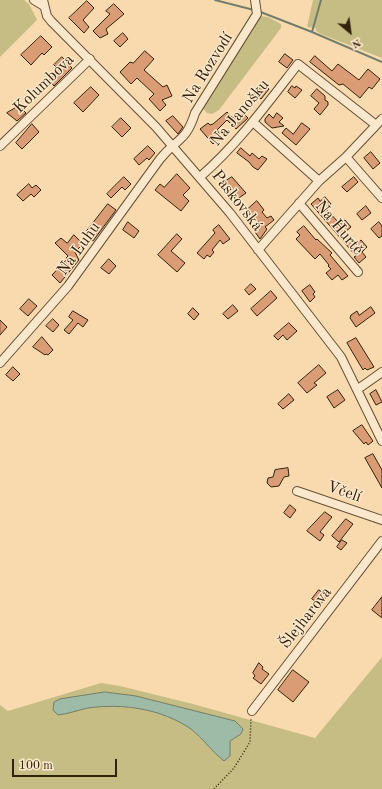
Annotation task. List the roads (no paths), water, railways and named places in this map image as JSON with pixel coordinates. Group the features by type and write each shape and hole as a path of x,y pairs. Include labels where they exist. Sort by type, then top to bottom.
{"street":[{"path":"34,0 43,3"},
{"name":"Na Rozvodí","path":"173,146 183,140 191,128 195,113 258,14 255,0"},
{"name":"Paskovská","path":"43,3 51,21 127,95 200,177 329,340 341,357 358,389 382,441"},
{"name":"Kolumbova","path":"0,146 90,59"},
{"name":"Na Janošku","path":"200,177 223,157 253,122 298,64 376,125"},
{"name":"Na Hurtě","path":"258,250 319,181 346,157 382,119"},
{"name":"Na Hurtě","path":"253,122 319,181"},
{"name":"Na Luhu","path":"0,363 68,286 160,159 173,146"},
{"path":"346,157 382,198"},
{"name":"Na Hurtě","path":"300,203 358,272"},
{"path":"358,389 382,372"},
{"name":"Včelí","path":"297,491 382,520"},
{"name":"Šlejharova","path":"252,711 382,541"}],"waterway":[{"path":"215,0 254,10"},
{"path":"321,0 312,32 382,62"},
{"path":"258,11 312,32"}]}
